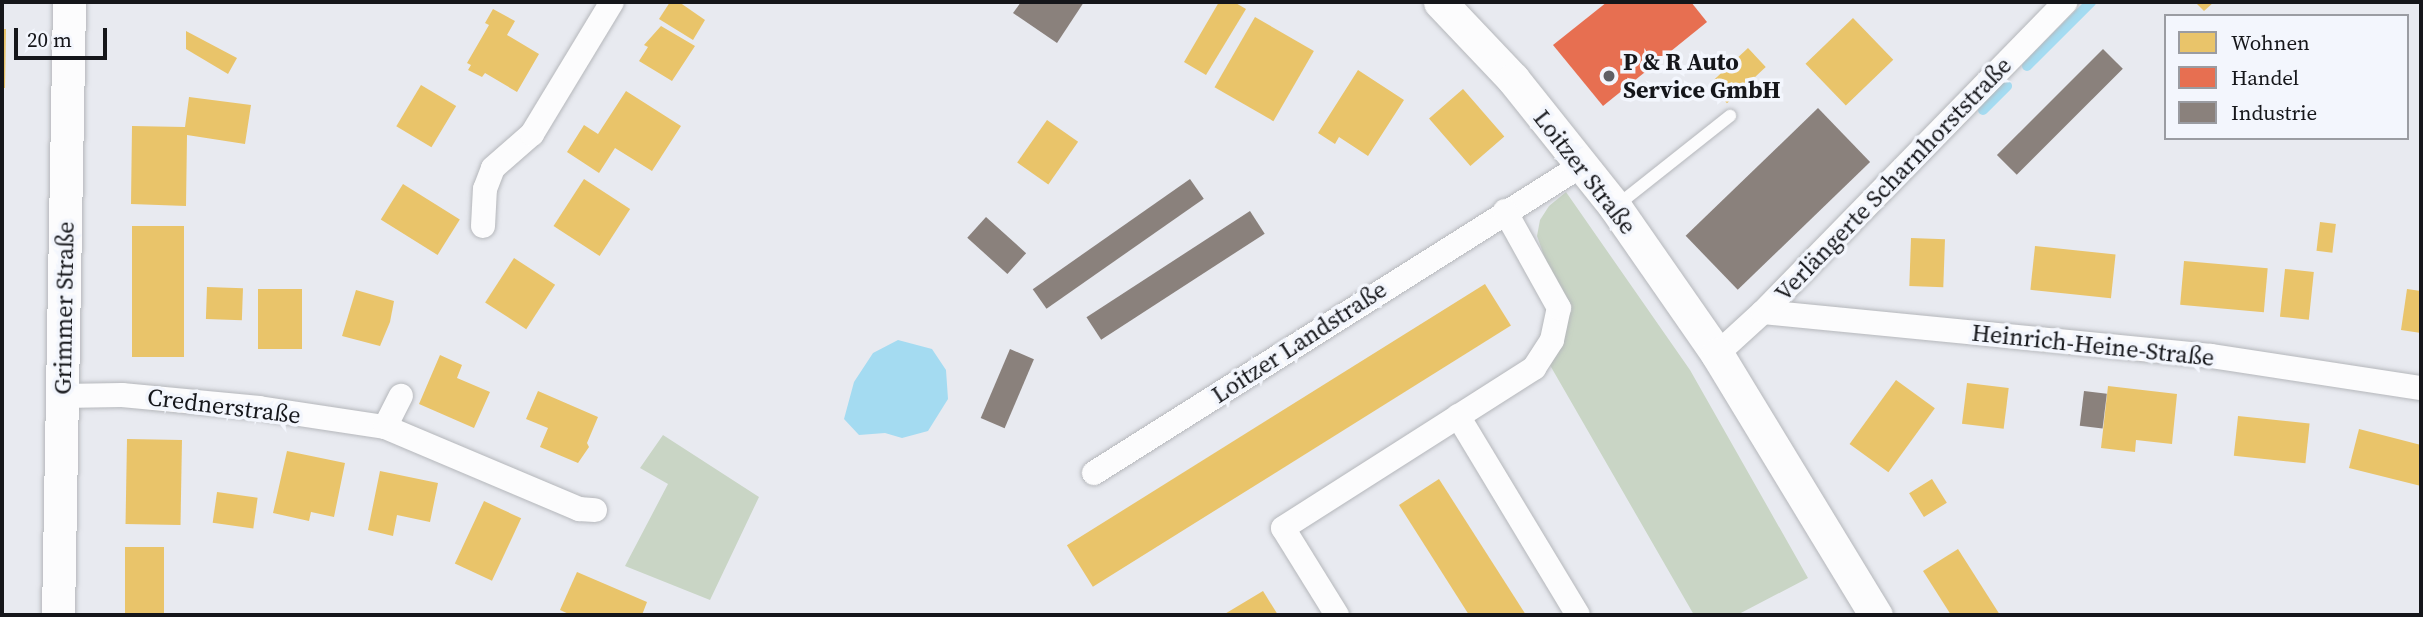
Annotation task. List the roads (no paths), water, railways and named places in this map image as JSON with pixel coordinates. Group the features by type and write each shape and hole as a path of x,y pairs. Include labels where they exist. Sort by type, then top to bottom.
{"main road":[{"name":"Grimmer Straße","path":"58,615 69,2"},
{"name":"Loitzer Straße","path":"1440,2 1513,79 1582,165 1615,207 1717,354"},
{"path":"1717,354 1876,615"}],"street":[{"path":"483,226 485,189 493,167 532,134 612,2"},
{"name":"Verlängerte Scharnhorststraße","path":"1717,354 1763,313 2066,2"},
{"name":"Loitzer Landstraße","path":"1094,473 1505,211 1582,165"},
{"path":"1337,615 1283,527 1534,368 1552,340 1559,308 1505,211"},
{"name":"Heinrich-Heine-Straße","path":"1763,313 2211,356 2421,388"},
{"name":"Crednerstraße","path":"62,396 122,395 259,408 385,427 579,509 595,510"},
{"path":"385,427 401,396"},
{"path":"1458,416 1578,615"}],"lane":[{"path":"1615,207 1730,116"}],"water":[{"path":"898,340 932,349 946,370 948,399 928,431 902,438 885,433 859,435 844,419 854,382 873,353"}],"waterway":[{"path":"2027,66 2091,2"},
{"path":"1983,110 2007,86"}],"place":[{"name":"P & R Auto Service GmbH","path":"1609,76"}]}
